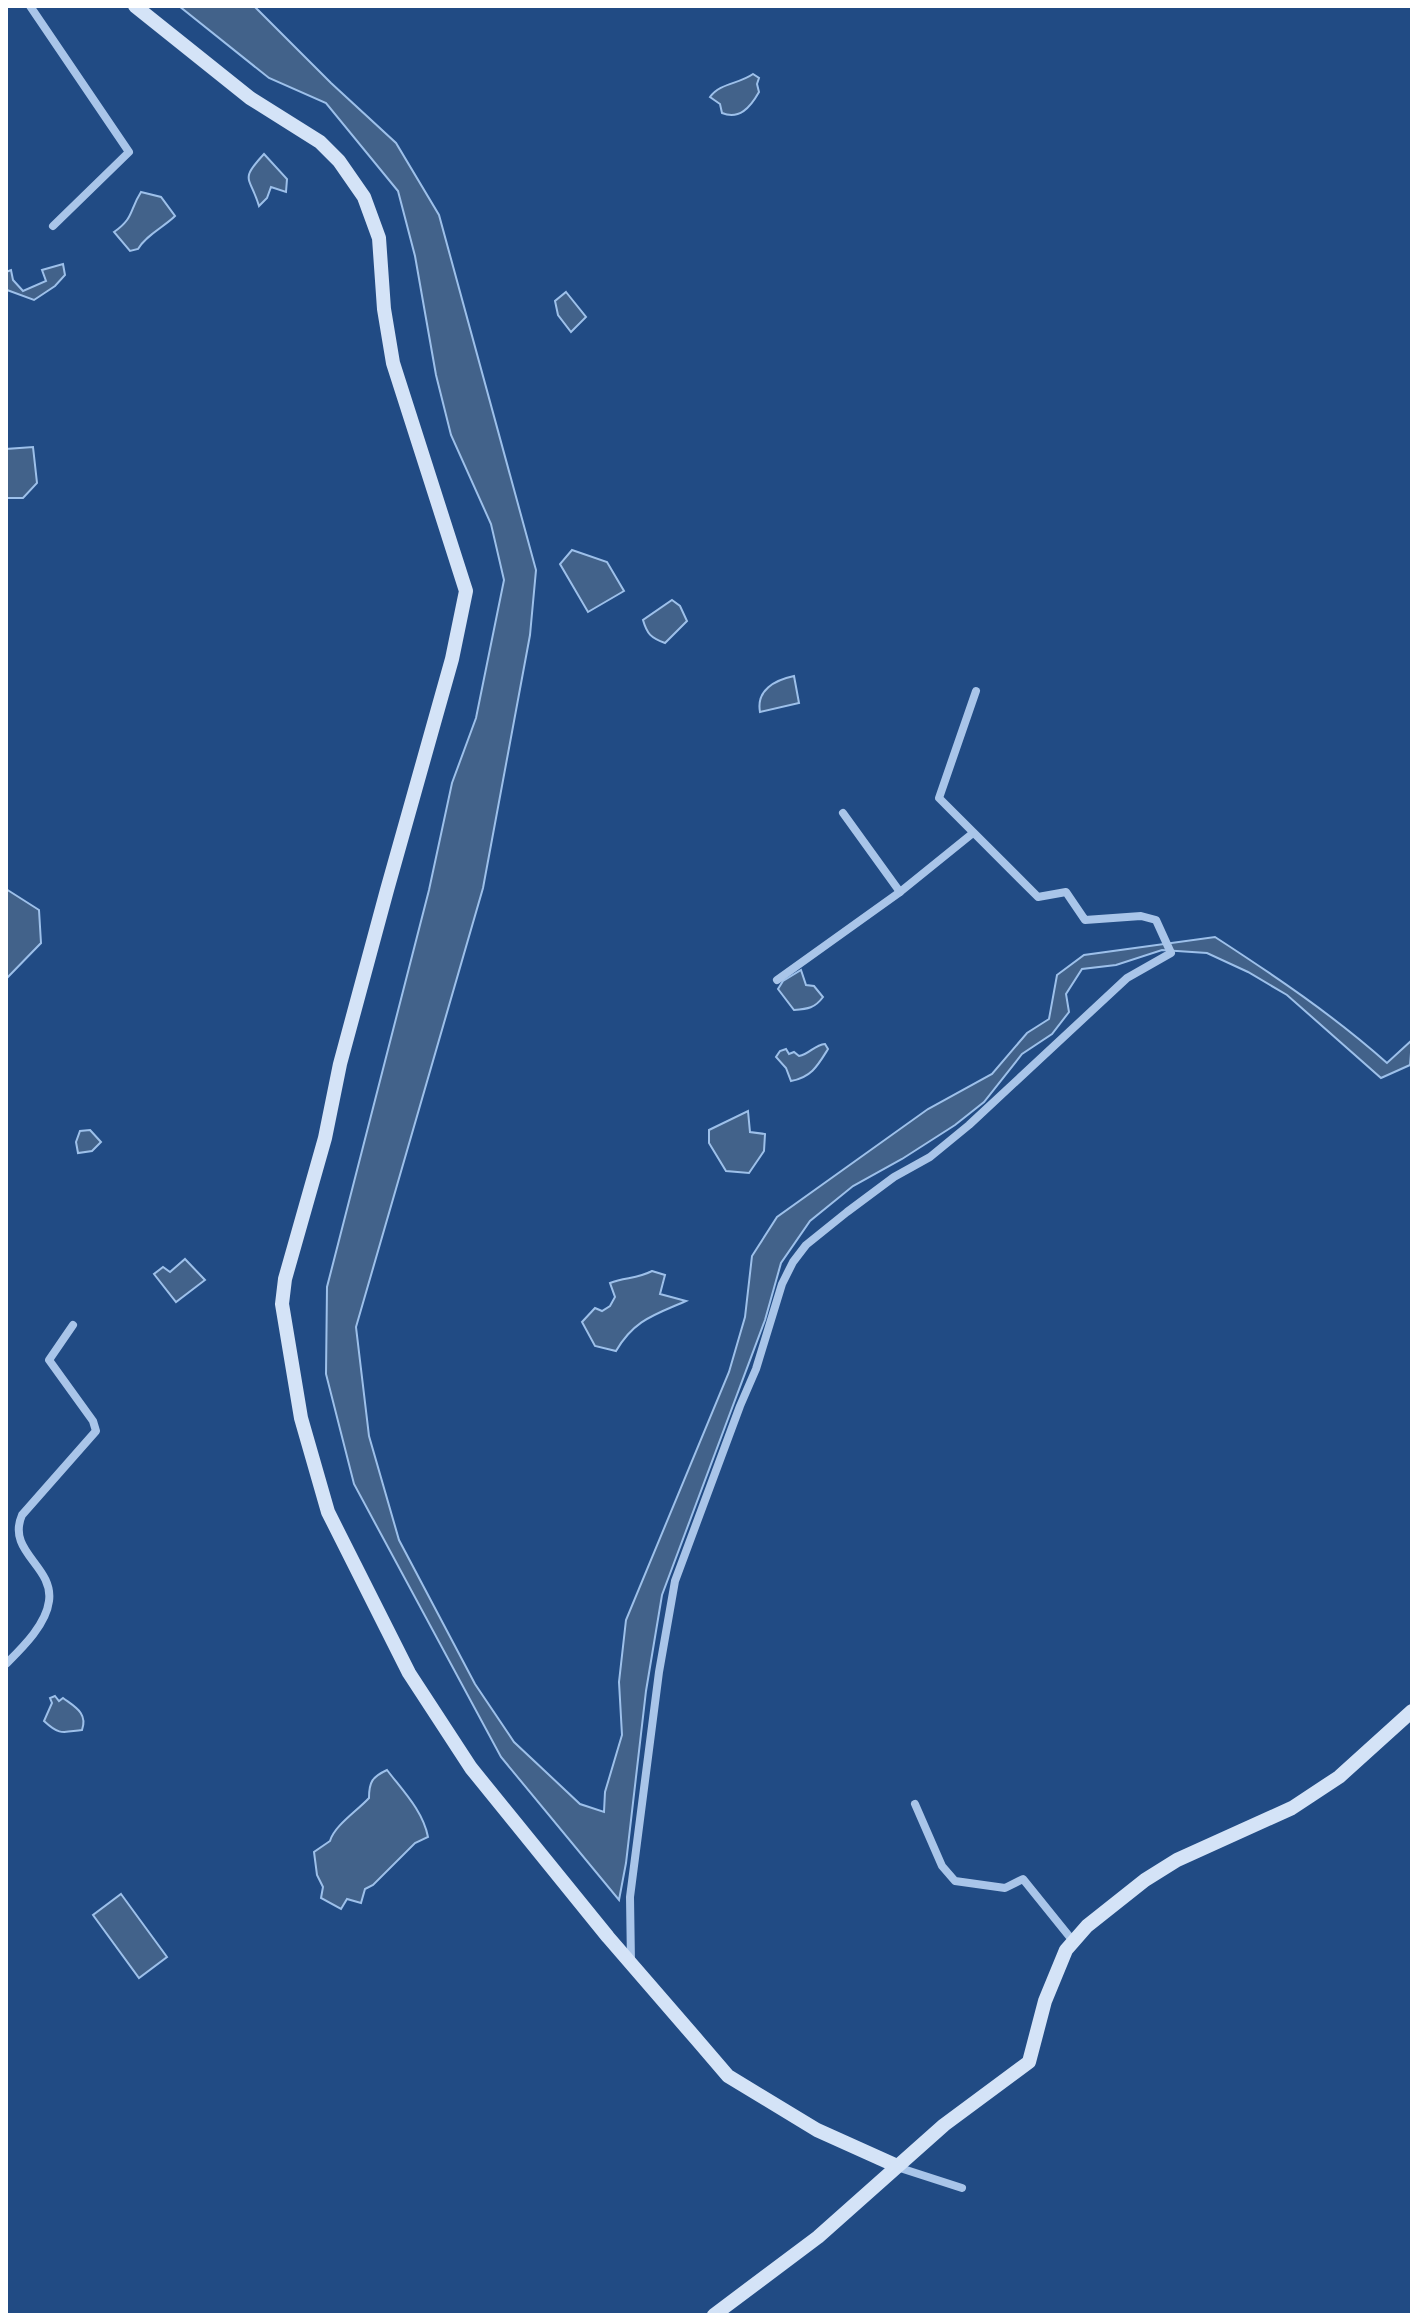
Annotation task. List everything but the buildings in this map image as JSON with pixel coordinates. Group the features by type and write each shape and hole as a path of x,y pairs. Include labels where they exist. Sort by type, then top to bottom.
{"main road":[{"path":"135,6 250,98 320,142 339,161 364,197 379,238 384,309 393,363 466,591 452,659 340,1064 325,1138 285,1279 282,1304 301,1418 328,1512 409,1673 471,1768 631,1964 728,2076 817,2130 897,2166"},
{"path":"714,2315 818,2237 944,2125 1029,2062 1045,2001 1066,1950 1087,1926 1177,1860 1292,1808 1339,1777 1412,1711"}],"street":[{"path":"30,6 129,152 53,226"},
{"path":"631,1964 630,1897 661,1658 675,1581 756,1369 782,1284 793,1262 806,1245 847,1212 894,1177 930,1157 969,1125 1127,978 1171,953 1156,920 1141,916 1085,920 1066,892 1038,897 939,798 976,691"},
{"path":"843,813 900,892"},
{"path":"777,980 900,892 973,833"},
{"path":"6,1664 43,1619 49,1604 50,1591 17,1536 17,1527 22,1515 96,1431 93,1421 49,1360 73,1325"},
{"path":"915,1804 942,1866 955,1881 1005,1888 1023,1879 1073,1941"},
{"path":"897,2166 962,2188"}],"water":[{"path":"179,6 254,6 396,143 439,215 536,570 530,635 483,888 356,1327 369,1436 399,1540 475,1684 514,1742 580,1804 604,1812 605,1792 622,1735 619,1682 626,1620 729,1372 745,1317 752,1256 777,1217 928,1109 992,1074 1027,1033 1049,1019 1057,975 1084,955 1215,937 1303,997 1387,1063 1412,1040 1410,1065 1381,1078 1287,995 1207,953 1162,950 1116,965 1082,969 1066,994 1069,1012 1052,1034 1022,1054 984,1102 902,1159 853,1186 810,1221 781,1263 765,1320 662,1595 646,1691 619,1900 501,1757 354,1484 326,1374 327,1287 429,890 452,783 476,718 504,580 491,524 451,435 436,375 415,256 398,191 326,103 269,78"},
{"path":"753,74 759,78 759,92 752,103 739,114 722,113 720,104 710,97 719,89"},
{"path":"264,154 287,179 286,192 271,187 267,198 259,206 249,174"},
{"path":"141,192 161,197 175,216 138,249 130,251 114,232 128,218"},
{"path":"63,264 65,275 34,300 7,290 6,272 11,270 13,280 23,291 46,281 42,270"},
{"path":"566,292 586,317 571,332 558,315 555,301"},
{"path":"33,447 37,483 23,498 6,498 6,449"},
{"path":"572,550 607,562 624,591 588,612 560,564"},
{"path":"672,600 680,606 687,621 665,643 650,635 643,620"},
{"path":"794,676 799,703 760,712 761,698 768,687"},
{"path":"6,889 39,910 41,943 6,979"},
{"path":"801,970 806,985 814,986 823,997 811,1007 794,1010 778,989 783,981"},
{"path":"825,1044 828,1049 817,1065 809,1073 791,1081 786,1068 776,1057 786,1049 789,1054 794,1052 799,1056"},
{"path":"748,1111 750,1132 765,1134 764,1151 749,1173 726,1171 709,1143 709,1130"},
{"path":"90,1130 101,1142 92,1151 78,1153 76,1142 80,1131"},
{"path":"185,1259 205,1280 176,1302 154,1274 163,1267 170,1272"},
{"path":"652,1271 665,1275 660,1294 686,1301 638,1325 616,1351 595,1346 582,1322 595,1308 602,1311 610,1306 615,1297 610,1283"},
{"path":"55,1696 59,1701 63,1698 79,1711 83,1719 82,1730 62,1732 44,1721 52,1703 50,1698"},
{"path":"387,1770 417,1810 428,1837 415,1843 373,1885 365,1889 361,1903 347,1899 341,1909 321,1898 323,1887 317,1875 314,1852 330,1841 341,1824 369,1798 372,1781"},
{"path":"121,1894 167,1957 139,1978 93,1915"}]}
